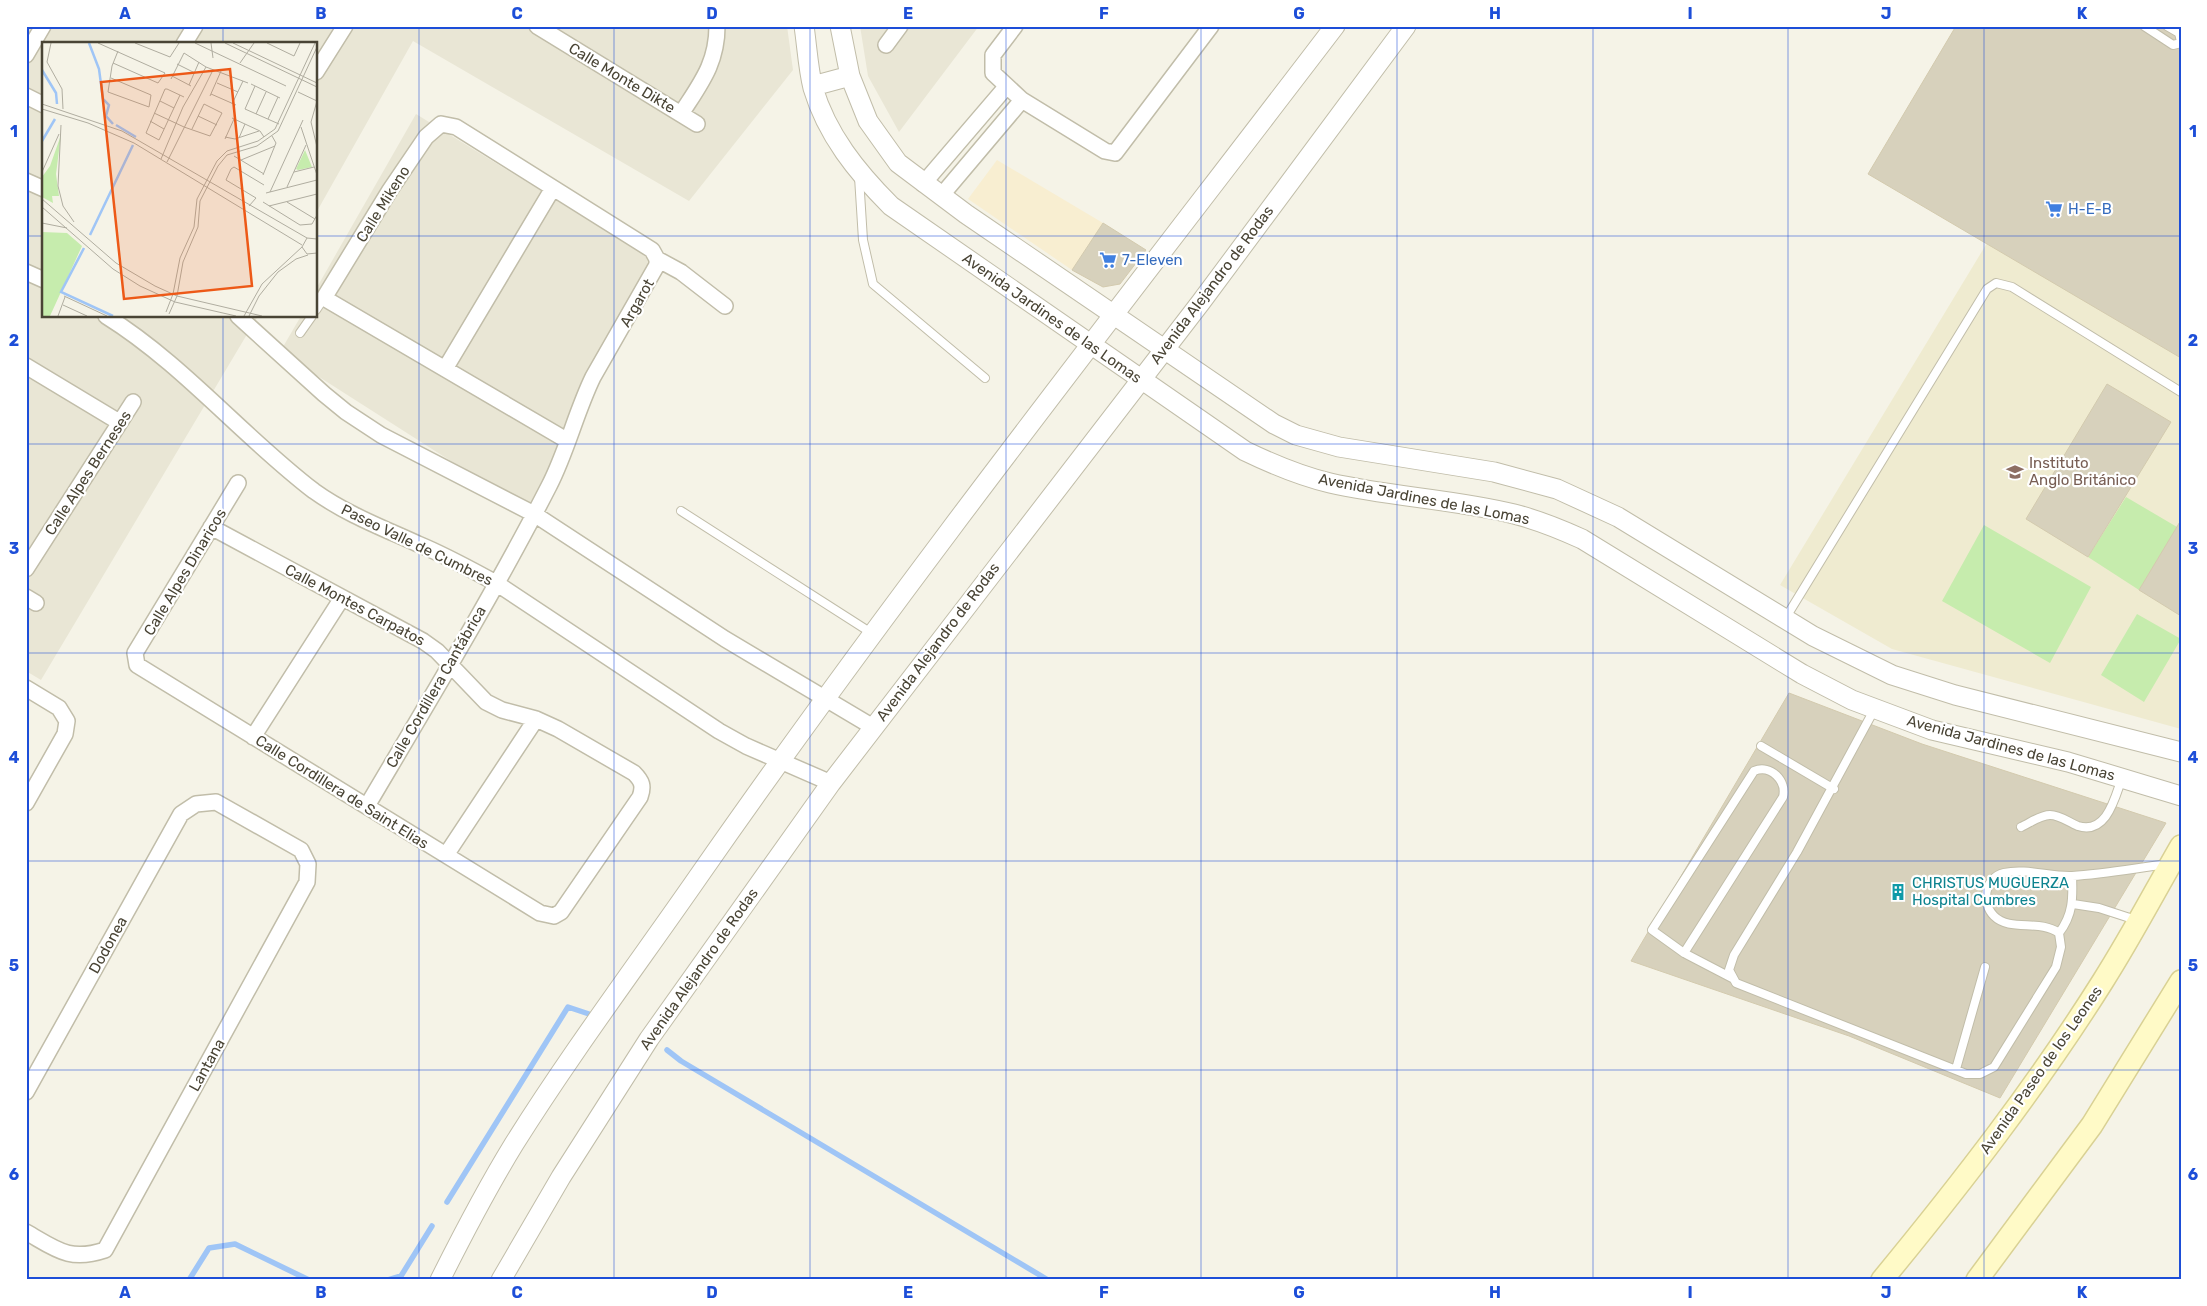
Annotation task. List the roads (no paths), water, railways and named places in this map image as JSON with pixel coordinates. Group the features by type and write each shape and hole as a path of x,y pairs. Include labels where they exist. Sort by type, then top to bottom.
{"main road":[{"name":"Avenida Paseo de los Leones","path":"1882,1280 1946,1203 2025,1096 2104,981 2176,855"},
{"path":"1977,1280 2092,1125 2178,992"}],"street":[{"path":"26,55 43,26"},
{"path":"185,42 195,26"},
{"path":"318,69 345,26"},
{"name":"Calle Monte Dikte","path":"537,26 697,124"},
{"path":"681,114 706,75 712,62 716,51 716,26"},
{"name":"Avenida Jardines de las Lomas","path":"804,26 813,86 832,132 859,172 891,206 1245,450 1298,474 1370,490 1441,500 1515,514 1566,532 1582,539 1802,674 1874,710 1932,730 2068,762 2181,796"},
{"path":"840,26 850,76 868,121 884,146 898,163 923,184 1253,412 1296,435 1339,447 1494,472 1557,489 1626,522 1786,620 1855,658 1923,686 2181,752"},
{"path":"886,45 900,26"},
{"path":"1014,26 993,55 993,73 1022,100 1105,151 1115,153 1211,26"},
{"path":"440,1280 470,1219 514,1144 604,1009 633,971 824,699 1335,26"},
{"name":"Avenida Alejandro de Rodas","path":"500,1280 561,1177 649,1039 831,783 1163,350 1406,26"},
{"path":"813,86 850,76"},
{"path":"923,184 1006,87"},
{"path":"26,96 42,103"},
{"path":"941,196 1022,100"},
{"name":"Argarot","path":"452,125 652,250 657,259 654,272 593,377 568,440 534,514"},
{"name":"Calle Mikeno","path":"320,304 390,190 426,137 437,126 452,125"},
{"path":"26,181 42,188"},
{"path":"445,369 553,188"},
{"path":"657,259 681,272 725,306"},
{"path":"26,272 42,279"},
{"path":"320,304 445,369 568,440"},
{"name":"Paseo Valle de Cumbres","path":"109,318 166,360 251,439 316,492 370,523 459,562 496,583 712,726 746,746 831,783"},
{"path":"240,318 346,412 381,435 534,514 725,638 873,727"},
{"path":"26,366 119,422"},
{"name":"Calle Alpes Berneses","path":"26,569 133,402"},
{"name":"Calle Alpes Dinaricos","path":"135,661 135,653 238,483"},
{"name":"Calle Cordillera Cantábrica","path":"367,806 451,665 534,514"},
{"name":"Calle Montes Carpatos","path":"211,527 423,641 451,665 486,702 502,710 536,719 634,773 642,784 640,797 569,904 554,916"},
{"path":"253,737 342,598"},
{"name":"Calle Cordillera de Saint Elias","path":"135,661 140,668 540,913 554,916"},
{"path":"26,688 60,708 67,721 65,734 26,802"},
{"path":"446,855 536,719"},
{"name":"Dodonea","path":"26,1092 181,814 196,804 216,802 301,850 308,864"},
{"name":"Lantana","path":"26,1232 69,1255 91,1255 104,1250 307,882 308,864"}],"lane":[{"path":"2144,26 2173,45 2181,42 2179,34 2167,26"},
{"path":"859,172 863,240 873,284 985,378"},
{"path":"1786,620 1987,289 1996,283 2012,286 2181,392"},
{"path":"300,333 311,318"},
{"path":"681,511 873,634"},
{"path":"1732,978 1730,970 1734,955 1834,789 1874,710"},
{"path":"1761,746 1834,789"},
{"path":"1684,953 1783,797 1784,787 1782,780 1774,774 1761,769 1754,770 1652,930 1684,953 1732,978 1736,983 1966,1074 1980,1074 1994,1067 2056,967 2061,947 2059,933 2073,904 2072,876"},
{"path":"2021,827 2043,816 2051,815 2081,827 2095,825 2104,820 2109,813 2122,778"},
{"path":"2059,933 2050,927 2016,924 1999,920 1986,905 1986,891 1993,878 2003,873 2072,876 2176,855"},
{"path":"2073,904 2099,908 2138,920"},
{"path":"1956,1070 1985,967"}],"waterway":[{"path":"447,1202 568,1007 589,1014"},
{"path":"667,1050 681,1061 1048,1280"},
{"path":"388,1280 401,1276 432,1226"},
{"path":"189,1280 209,1248 235,1244 309,1280"}],"place":[{"name":"H-E-B","path":"2054,209"},
{"name":"7-Eleven","path":"1108,260"},
{"name":"Instituto Anglo Británico","path":"2015,472"},
{"name":"CHRISTUS MUGUERZA Hospital Cumbres","path":"1898,892"}]}
